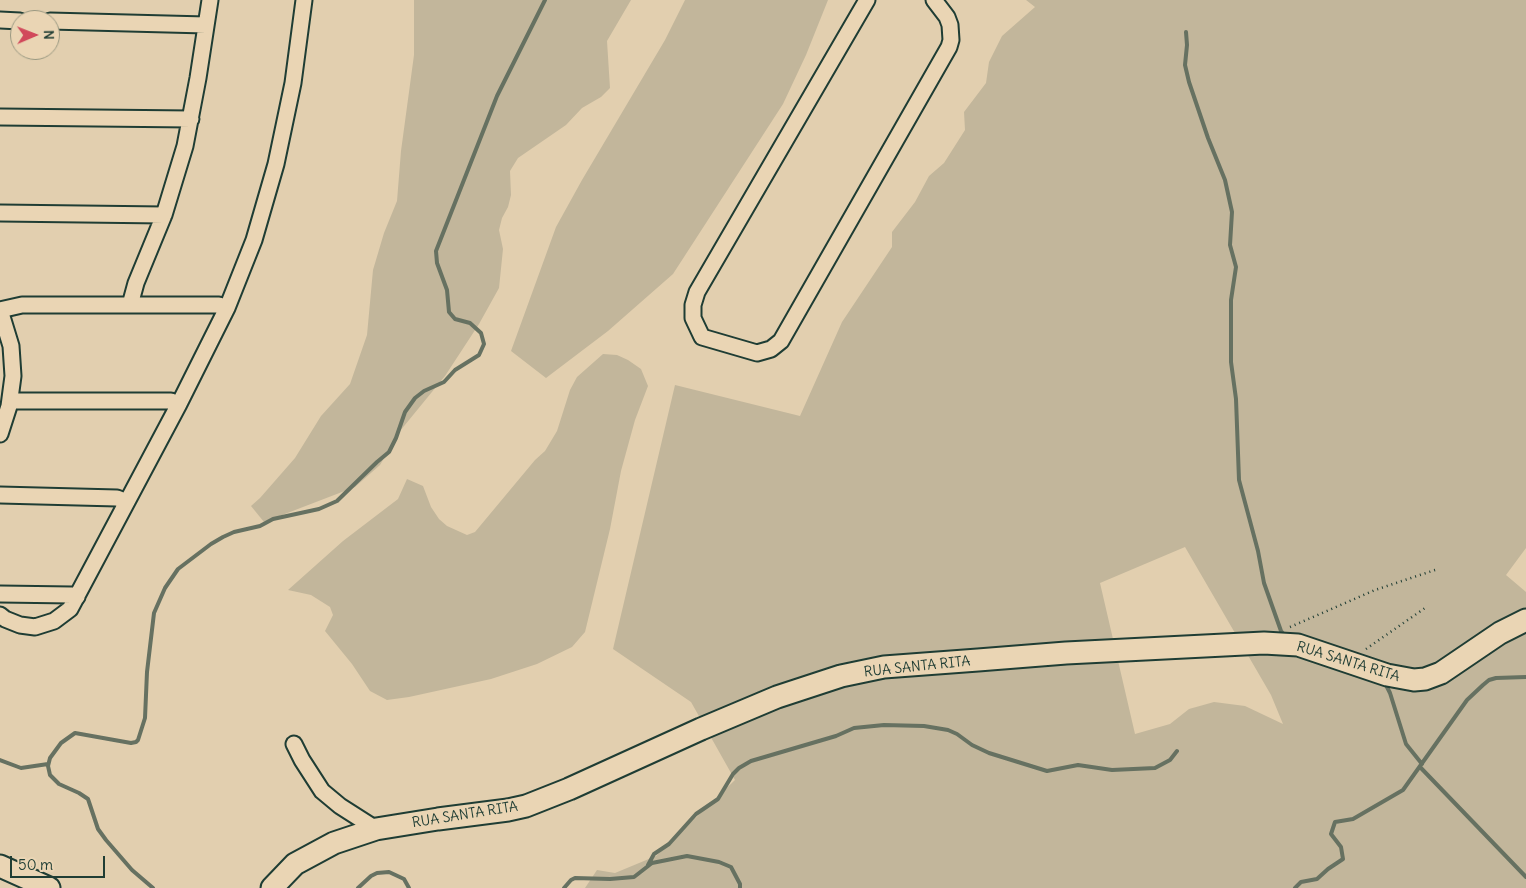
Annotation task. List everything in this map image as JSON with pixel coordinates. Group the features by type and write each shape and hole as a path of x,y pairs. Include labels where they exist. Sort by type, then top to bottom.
{"street":[{"path":"130,305 136,283 164,215 176,179 191,119 210,0"},
{"path":"0,616 5,620 20,625 45,625 62,616 70,609 179,404 227,308 254,240 276,164 292,83 304,0"},
{"path":"867,0 697,292 693,304 693,318 702,337 757,353 770,349 781,341 949,47 951,40 950,25 934,0"},
{"path":"60,21 206,25"},
{"path":"0,117 191,119"},
{"path":"0,213 164,215"},
{"path":"0,434 10,401 13,376 11,346 0,310 22,305 219,305 227,308"},
{"path":"10,401 172,401 179,404"},
{"path":"0,495 117,498 127,502"},
{"path":"0,594 77,596"},
{"name":"RUA SANTA RITA","path":"272,888 295,864 313,852 334,843 376,829 526,806 561,793 701,729 777,697 841,676 884,667 1066,653 1264,643 1298,645 1387,675 1406,680 1425,679 1441,673 1492,638 1526,620"},
{"path":"294,744 322,791 340,806 376,829"},
{"path":"0,866 49,888"}],"path":[{"path":"1285,629 1375,590 1438,569"},
{"path":"1348,662 1426,608"}],"shaded area":[{"path":"414,0 631,0 607,41 610,88 601,97 582,108 566,125 518,158 510,171 511,195 499,230 503,249 499,288 479,324 445,376 400,431 380,465 355,487 264,522 251,506 295,458 321,416 350,384 367,335 373,270 384,233 397,201 401,151 414,55"},
{"path":"685,0 828,0 806,55 783,104 673,274 608,331 546,378 511,351 556,227 665,40"},
{"path":"1026,0 1526,0 1526,548 1506,575 1526,592 1526,888 585,888 597,870 615,873 656,856 735,780 691,702 613,649 675,385 800,416 842,322 892,247 892,232 915,202 929,176 944,163 965,130 964,112 986,83 989,62 1002,36 1035,7","holes":["1185,547 1271,695 1283,724 1245,706 1214,702 1189,709 1170,724 1135,734 1100,583"]},
{"path":"603,354 617,355 641,369 648,386 635,420 621,471 610,529 585,632 572,647 537,664 491,679 387,700 370,691 352,664 325,631 333,615 330,607 311,595 288,590 343,541 398,499 407,479 423,486 431,507 439,519 447,526 467,535 475,532 535,460 545,451 557,431 570,390 577,377"}],"waterway":[{"path":"153,888 132,870 106,840 98,829 88,799 59,784 50,775 48,766 50,758 61,743 75,733 131,743 138,740 145,718 147,672 154,613 165,588 178,569 211,544 234,532 260,526 273,519 319,509 337,501 389,452 405,412 415,398 424,391 444,382 455,370 479,355 484,344 481,333 470,323 455,319 449,312 447,290 437,263 436,251 497,96 545,0"},
{"path":"1186,32 1185,65 1189,82 1225,180 1232,212 1230,245 1236,267 1231,300 1231,362 1236,399 1239,480 1258,551 1264,583 1281,631 1286,637"},
{"path":"1295,888 1301,882 1317,879 1343,859 1341,847 1331,834 1335,822 1353,819 1403,790 1467,700 1483,685 1489,680 1496,678 1526,677"},
{"path":"1385,683 1406,744 1422,764"},
{"path":"648,865 654,854 669,844 696,814 718,799 733,774 739,768 751,761 836,736 854,728 884,725 924,726 948,730 989,753 1047,771 1078,765 1112,770 1155,768 1170,760 1177,751"},
{"path":"0,760 21,768 48,764"},
{"path":"1420,767 1526,877"},
{"path":"564,888 575,878 610,879 634,877 652,863 687,856 719,862 731,867 740,884 740,888"},
{"path":"358,888 371,876 377,873 389,872 404,879 409,888"}]}
